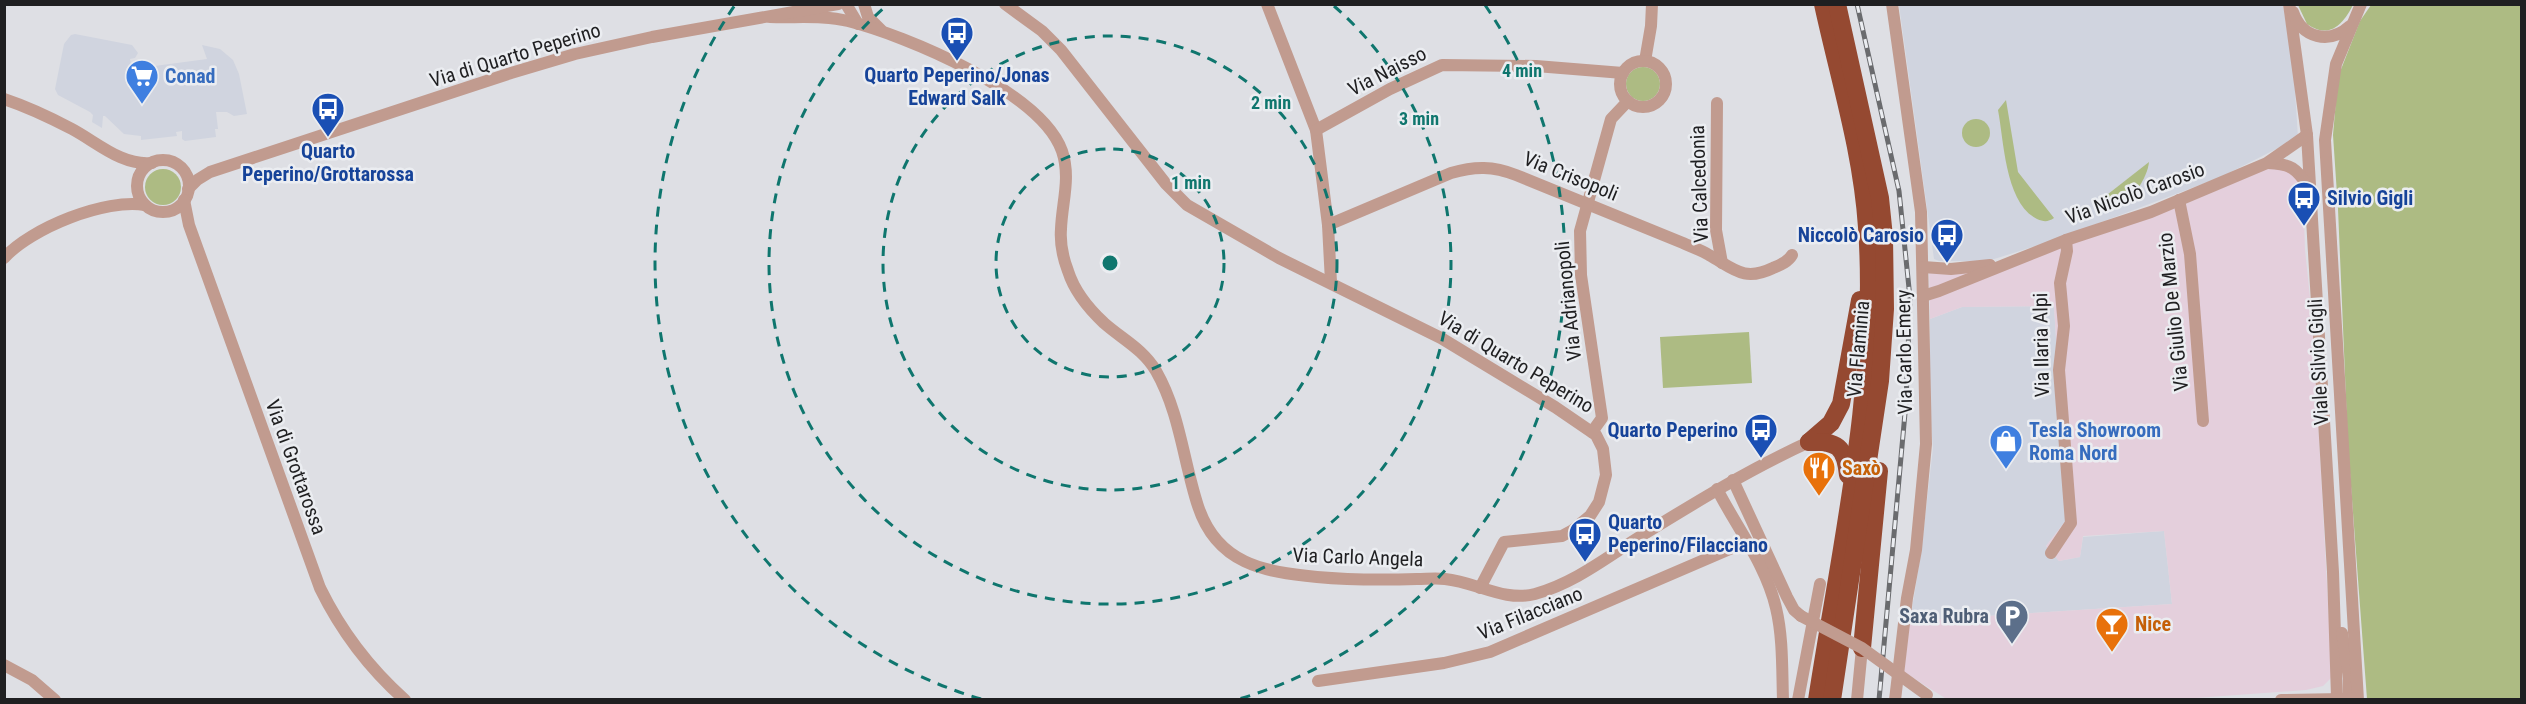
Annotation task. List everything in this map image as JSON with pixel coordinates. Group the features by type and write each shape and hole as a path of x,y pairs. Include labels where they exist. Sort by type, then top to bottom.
{"highway":[{"name":"Via Flaminia","path":"1817,699 1863,400 1868,336 1867,226 1856,146 1823,4"},
{"name":"Via Flaminia","path":"1832,699 1880,381 1885,309 1882,218 1868,139 1837,4"},
{"path":"1809,442 1831,423 1843,397 1864,274 1867,226"},
{"path":"1862,648 1880,454 1880,381"},
{"path":"1809,442 1828,442 1839,448 1847,465 1850,491"}],"street":[{"name":"Via di Quarto Peperino","path":"186,195 197,180 210,172 575,54 674,33 838,4"},
{"path":"846,4 858,24"},
{"path":"864,4 868,17 882,31"},
{"name":"Via di Quarto Peperino","path":"1005,4 1042,31 1061,50 1158,175 1187,205 1279,258 1441,338 1592,432 1601,444 1606,466 1602,493 1595,509 1582,524 1562,536 1504,542 1480,588"},
{"path":"1268,4 1316,130 1328,225 1331,282"},
{"path":"1645,61 1652,4"},
{"name":"Via Carlo Emery","path":"1892,4 1920,198 1926,444 1919,523 1895,699"},
{"path":"2290,4 2296,22 2308,33 2316,36 2325,37 2342,33 2351,26"},
{"name":"Viale Silvio Gigli","path":"2290,4 2307,135 2333,572 2344,699"},
{"name":"Viale Silvio Gigli","path":"2358,699 2325,140 2336,64 2361,4"},
{"path":"770,17 833,18 882,31"},
{"name":"Via Carlo Angela","path":"882,31 932,51 988,82 1031,110 1055,137 1063,157 1067,180 1061,230 1068,272 1076,290 1088,306 1148,359 1156,372 1170,399 1180,430 1197,505 1209,530 1222,545 1249,564 1282,573 1346,579 1446,579 1480,588"},
{"path":"1645,61 1662,71 1666,83 1663,96 1653,105 1640,107 1628,101 1620,88 1623,72 1632,64 1645,61"},
{"name":"Via Naisso","path":"1316,130 1418,74 1442,65 1536,66 1623,72"},
{"path":"4,99 69,127 121,159 135,163 169,161 182,169 187,178 186,195 180,206 169,211 156,211 145,205 134,203 118,205 48,226 20,243 4,258"},
{"name":"Via Adrianopoli","path":"1592,432 1602,418 1581,275 1580,231 1611,119 1628,101"},
{"name":"Via Calcedonia","path":"1717,104 1716,230 1722,263"},
{"name":"Via Nicolò Carosio","path":"1923,296 2066,240 2151,212 2267,163 2295,146 2307,135"},
{"path":"121,159 137,184 139,196 145,205"},
{"path":"118,205 132,195 141,172 152,163"},
{"path":"2267,163 2285,164 2298,171 2310,189"},
{"name":"Via Crisopoli","path":"1328,225 1451,173 1491,167 1586,203 1707,254 1738,272 1754,275 1786,262 1792,255"},
{"name":"Via di Quarto Peperino","path":"182,169 191,172 210,172"},
{"name":"Via di Grottarossa","path":"186,195 189,225 320,588 358,649 384,680 405,699"},
{"name":"Via Giulio De Marzio","path":"2179,200 2190,254 2203,421"},
{"path":"169,211 189,225"},
{"name":"Via Ilaria Alpi","path":"2051,553 2071,523 2059,370 2064,326 2060,283 2067,251 2066,240"},
{"name":"Via Nicolò Carosio","path":"1923,267 1970,268 2017,259"},
{"path":"1480,588 1517,597 1542,592 1588,571 1717,489 1809,442"},
{"path":"1733,480 1794,610 1801,616 1862,648 1931,698"},
{"path":"1717,489 1764,573 1777,609 1782,650 1783,699"},
{"name":"Via Filacciano","path":"1318,681 1444,663 1490,652 1746,542"},
{"path":"1798,699 1820,584"},
{"path":"1857,699 1862,648"},
{"path":"4,665 32,680 55,699"},
{"path":"2281,699 2344,699"}],"shaded area":[{"path":"1899,5 2283,5 2294,75 2298,138 2221,177 2051,241 1988,261 1939,261 1934,259"},
{"path":"71,35 132,45 138,53 135,58 130,59 132,69 207,59 202,45 220,49 233,60 239,74 247,114 234,116 227,112 216,112 218,129 215,129 216,137 185,141 182,139 182,131 176,132 177,136 141,140 141,136 124,134 105,116 103,116 102,128 92,122 93,115 90,112 58,95 55,89 64,44"},
{"path":"2270,167 2295,173 2303,188 2332,677 2323,686 2306,690 2182,699 1948,700 1904,672 1910,621 2172,604 2164,531 2083,536 2080,557 2059,561 2046,546 2067,519 2054,306 1962,307 1930,319 1929,271 1980,271 2176,208"},
{"path":"2054,306 2067,519 2046,546 2059,561 2080,557 2083,537 2164,531 2172,604 1910,621 1921,553 1933,448 1930,413 1930,319 1962,307"}],"green space":[{"path":"2298,5 2353,5 2340,24 2329,30 2322,30 2307,24"},
{"path":"2371,5 2521,5 2521,699 2367,699 2348,446 2333,135 2338,77 2360,21"},
{"path":"1643,67 1655,72 1660,84 1655,96 1643,101 1631,96 1626,84 1631,72"},
{"path":"2006,100 2018,172 2054,218 2050,220 2037,219 2026,211 2012,186 1998,110"},
{"path":"1976,119 1986,123 1990,133 1986,143 1976,147 1966,143 1962,133 1966,123"},
{"path":"2149,162 2144,178 2134,194 2119,202 2111,202 2103,198"},
{"path":"163,169 176,174 181,187 176,200 163,205 150,200 145,187 150,174"},
{"path":"1749,332 1752,383 1663,388 1660,337"}],"railway":[{"path":"1857,4 1899,191 1910,298 1906,402 1879,700"}],"place":[{"name":"Quarto Peperino/Jonas Edward Salk","path":"957,62"},
{"name":"Conad","path":"142,105"},
{"name":"Quarto Peperino/Grottarossa","path":"328,138"},
{"name":"Silvio Gigli","path":"2304,227"},
{"name":"Niccolò Carosio","path":"1947,264"},
{"name":"Quarto Peperino","path":"1761,459"},
{"name":"Tesla Showroom Roma Nord","path":"2006,470"},
{"name":"Saxò","path":"1819,497"},
{"name":"Quarto Peperino/Filacciano","path":"1585,563"},
{"name":"Saxa Rubra","path":"2012,645"},
{"name":"Nice","path":"2112,653"}]}
